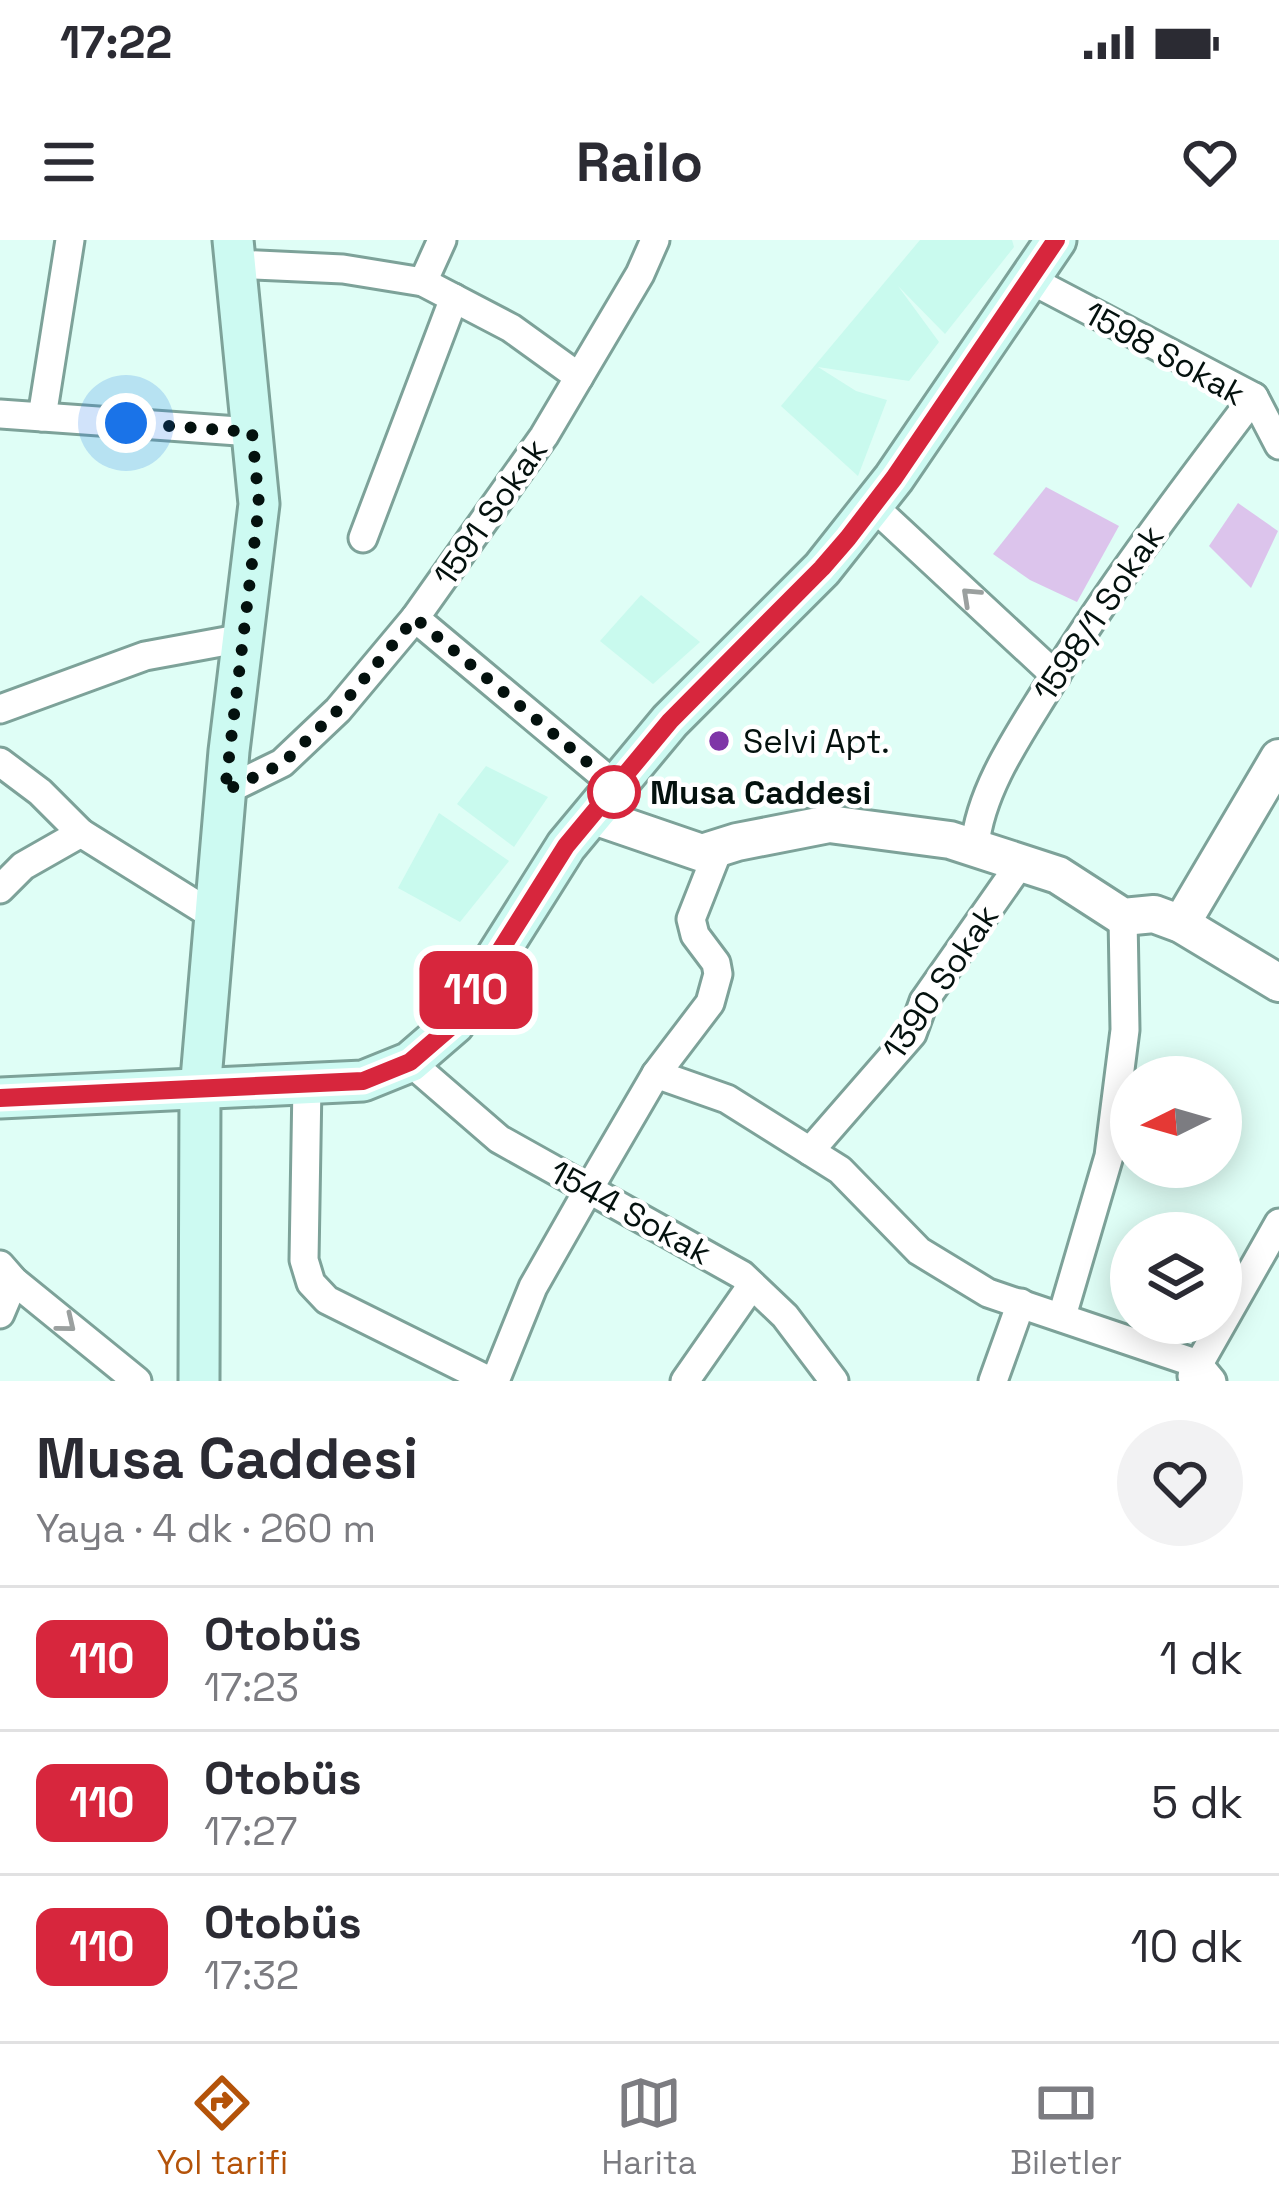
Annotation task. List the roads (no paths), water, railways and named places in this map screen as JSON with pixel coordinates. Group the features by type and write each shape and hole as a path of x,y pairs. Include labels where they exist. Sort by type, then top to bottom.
{"main road":[{"path":"0,1098 363,1081 410,1062 454,1024 566,846 670,721 822,568 873,506 1056,240"},
{"path":"199,1381 200,1091 225,791 259,504 234,252"}],"street":[{"path":"42,418 70,240"},
{"path":"424,282 442,240"},
{"name":"1591 Sokak","path":"225,791 282,764 338,710 415,618 544,436 656,240"},
{"path":"234,252 424,282 511,328 579,377"},
{"name":"1598 Sokak","path":"1031,280 1254,397 1279,445"},
{"path":"363,538 454,298"},
{"name":"1598/1 Sokak","path":"975,846 977,819 1055,676 1132,556 1254,397"},
{"path":"0,415 252,432"},
{"path":"873,506 1055,676"},
{"path":"415,618 606,802 703,853 830,824 975,846 1058,875 1123,917 1154,914 1181,924 1279,983"},
{"path":"0,709 145,656 243,638"},
{"path":"1181,924 1279,758"},
{"path":"0,762 81,832 214,916"},
{"path":"0,889 23,866 81,832"},
{"path":"307,1084 304,1260 310,1283 327,1300 493,1381 533,1287 590,1187 656,1074 710,1003 718,974 691,919 719,848"},
{"name":"1390 Sokak","path":"810,1151 912,1034 924,1001 1020,864"},
{"path":"1061,1316 1109,1156 1125,1030 1123,917"},
{"name":"1544 Sokak","path":"410,1062 499,1139 742,1275 785,1316 833,1381"},
{"path":"656,1074 727,1099 840,1170 919,1251 988,1293 1061,1316 1200,1375 1279,1223"},
{"path":"0,1314 7,1273"},
{"path":"7,1273 137,1381"},
{"path":"686,1381 752,1285"},
{"path":"993,1381 1021,1303"}],"place":[{"name":"Selvi Apt.","path":"719,741"},
{"name":"Musa Caddesi","path":"614,792"}]}
